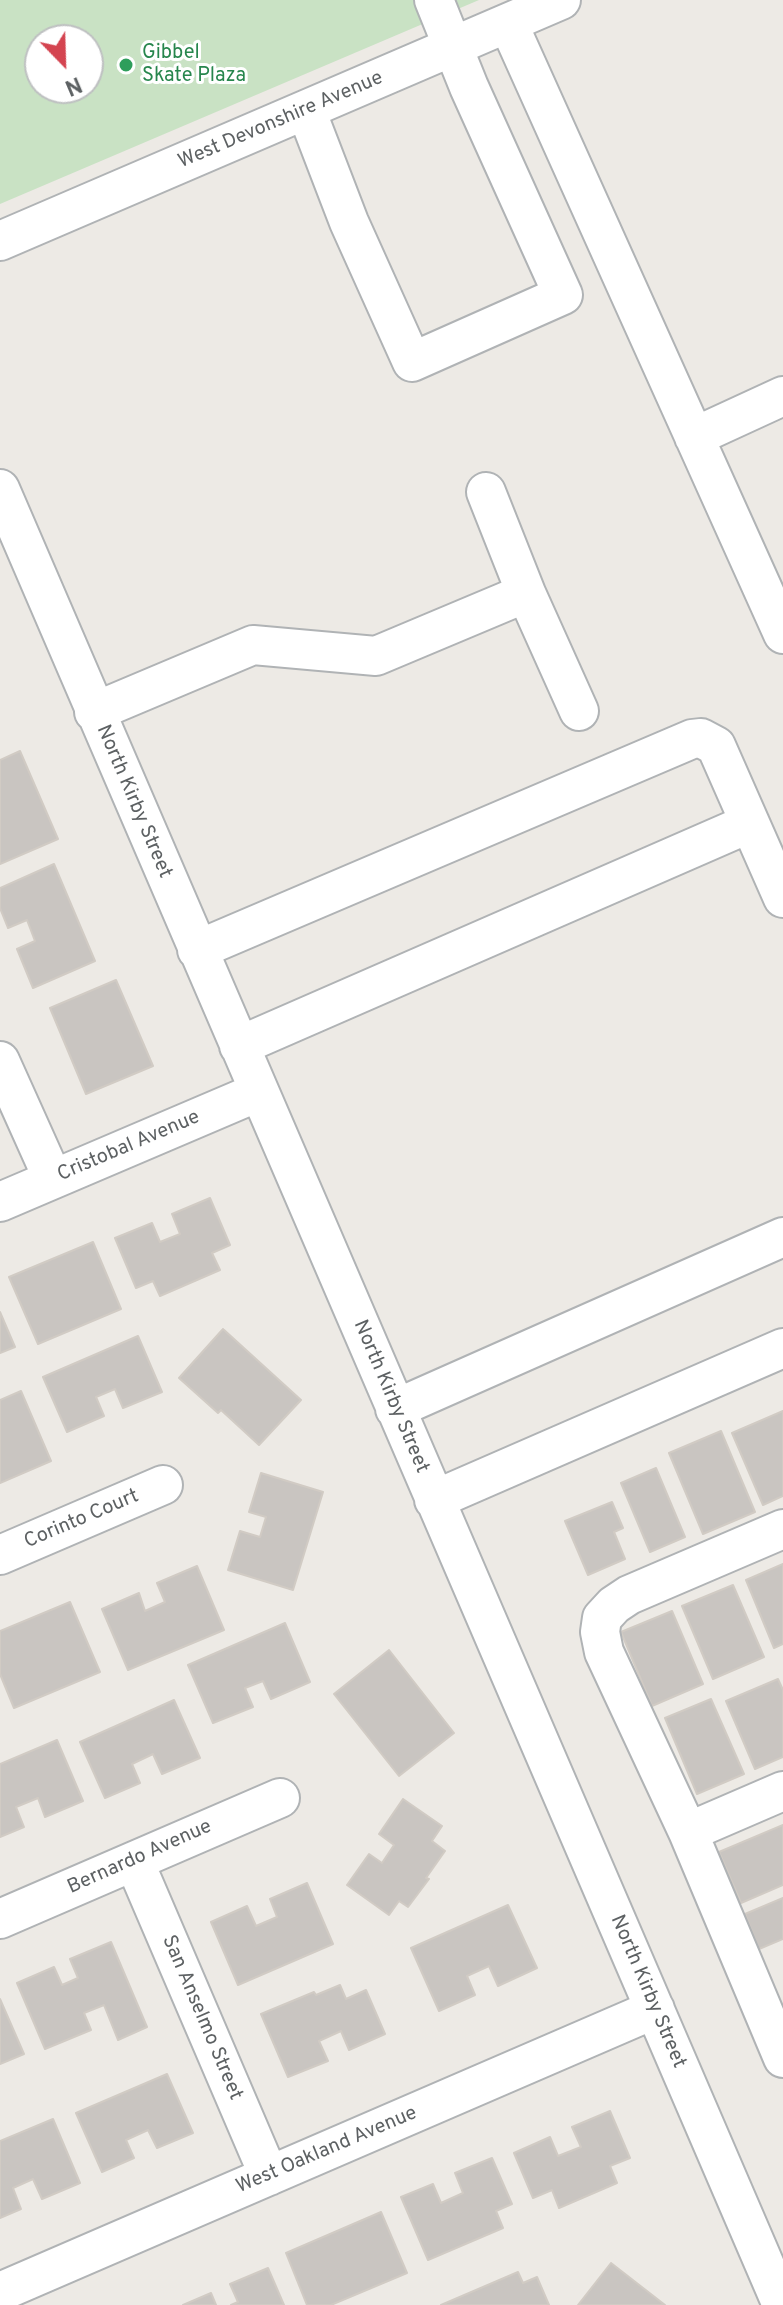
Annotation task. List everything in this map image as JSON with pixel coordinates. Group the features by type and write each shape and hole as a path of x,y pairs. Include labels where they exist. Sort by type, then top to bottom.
{"street":[{"path":"306,110 349,222 412,362 563,295 469,87 434,0"},
{"name":"West Devonshire Avenue","path":"0,241 561,0"},
{"path":"508,23 783,634"},
{"path":"694,437 783,396"},
{"name":"North Kirby Street","path":"0,489 782,2305"},
{"path":"486,492 526,593 579,711"},
{"path":"94,712 253,645 376,656 526,593"},
{"path":"197,950 692,739 701,738 716,746 783,898"},
{"path":"239,1046 750,823"},
{"path":"0,1061 53,1179"},
{"name":"Cristobal Avenue","path":"0,1202 258,1092"},
{"path":"395,1409 783,1237"},
{"path":"434,1500 783,1348"},
{"name":"Corinto Court","path":"0,1555 163,1485"},
{"path":"783,1529 629,1595 602,1618 600,1632 604,1652 688,1832 783,2058"},
{"path":"688,1832 783,1791"},
{"name":"Bernardo Avenue","path":"0,1919 280,1798"},
{"name":"San Anselmo Street","path":"134,1861 269,2176"},
{"name":"West Oakland Avenue","path":"0,2292 655,2009"}],"green space":[{"path":"0,0 479,0 0,204"}],"building":[{"path":"20,751 58,839 0,864 0,760"},
{"path":"54,864 95,961 33,988 17,949 35,941 27,920 8,928 0,908 0,888"},
{"path":"116,980 153,1066 86,1094 50,1008"},
{"path":"210,1198 230,1245 212,1253 220,1270 160,1296 153,1281 136,1288 115,1238 152,1223 160,1242 180,1234 172,1214"},
{"path":"93,1242 121,1309 38,1344 9,1277"},
{"path":"0,1312 15,1347 0,1353"},
{"path":"223,1329 301,1400 259,1445 221,1410 218,1413 179,1378"},
{"path":"138,1336 162,1392 123,1408 115,1389 96,1397 104,1416 67,1432 43,1377"},
{"path":"21,1391 51,1461 0,1483 0,1400"},
{"path":"783,1411 783,1496 763,1505 732,1433"},
{"path":"721,1431 755,1512 703,1534 669,1453"},
{"path":"656,1468 685,1537 650,1552 621,1483"},
{"path":"261,1473 323,1492 293,1590 228,1570 240,1531 260,1537 266,1517 249,1512"},
{"path":"612,1502 623,1528 614,1532 625,1559 588,1575 565,1521"},
{"path":"783,1564 783,1644 774,1648 746,1580"},
{"path":"197,1566 224,1630 128,1670 102,1609 139,1593 145,1611 165,1602 157,1583"},
{"path":"733,1585 764,1657 713,1679 682,1606"},
{"path":"70,1602 100,1672 14,1708 0,1674 0,1631"},
{"path":"672,1611 703,1684 652,1706 621,1632"},
{"path":"285,1623 310,1682 271,1699 263,1681 245,1688 253,1707 213,1723 188,1665"},
{"path":"389,1650 454,1733 399,1776 334,1694"},
{"path":"778,1679 783,1690 783,1757 755,1769 726,1701"},
{"path":"711,1699 744,1774 697,1794 665,1718"},
{"path":"174,1700 200,1758 162,1774 153,1754 132,1764 140,1783 105,1798 80,1742"},
{"path":"57,1740 83,1801 45,1817 38,1798 16,1807 24,1827 0,1837 0,1764"},
{"path":"403,1799 442,1826 432,1841 445,1851 408,1907 399,1901 389,1915 347,1885 369,1854 382,1863 394,1845 379,1834"},
{"path":"783,1825 783,1885 741,1903 719,1852"},
{"path":"307,1883 333,1944 238,1985 211,1922 247,1906 256,1926 277,1917 270,1899"},
{"path":"783,1898 783,1939 759,1949 745,1914"},
{"path":"508,1905 537,1968 498,1986 489,1966 467,1976 475,1995 439,2011 411,1948"},
{"path":"111,1942 147,2027 118,2040 104,2005 84,2013 91,2030 45,2049 17,1983 54,1967 62,1985 78,1978 70,1959"},
{"path":"340,1985 346,1999 366,1990 385,2034 349,2050 341,2031 319,2041 328,2061 288,2077 261,2014"},
{"path":"0,1999 24,2054 0,2064"},
{"path":"167,2074 193,2133 157,2148 148,2130 126,2140 134,2158 102,2172 76,2113"},
{"path":"610,2111 630,2158 610,2166 617,2183 559,2208 552,2190 533,2198 514,2153 550,2137 558,2156 581,2147 572,2127"},
{"path":"53,2119 80,2183 42,2199 33,2179 13,2188 21,2209 0,2218 0,2141"},
{"path":"492,2158 512,2204 496,2211 503,2228 428,2260 401,2197 433,2184 441,2203 463,2193 455,2173"},
{"path":"381,2212 407,2273 331,2305 307,2305 286,2253"},
{"path":"611,2263 665,2305 578,2305"},
{"path":"268,2268 284,2305 231,2305 238,2302 230,2284"},
{"path":"518,2272 523,2283 537,2277 549,2305 441,2305"},
{"path":"211,2293 216,2305 183,2305"}],"place":[{"name":"Gibbel Skate Plaza","path":"126,65"}]}
